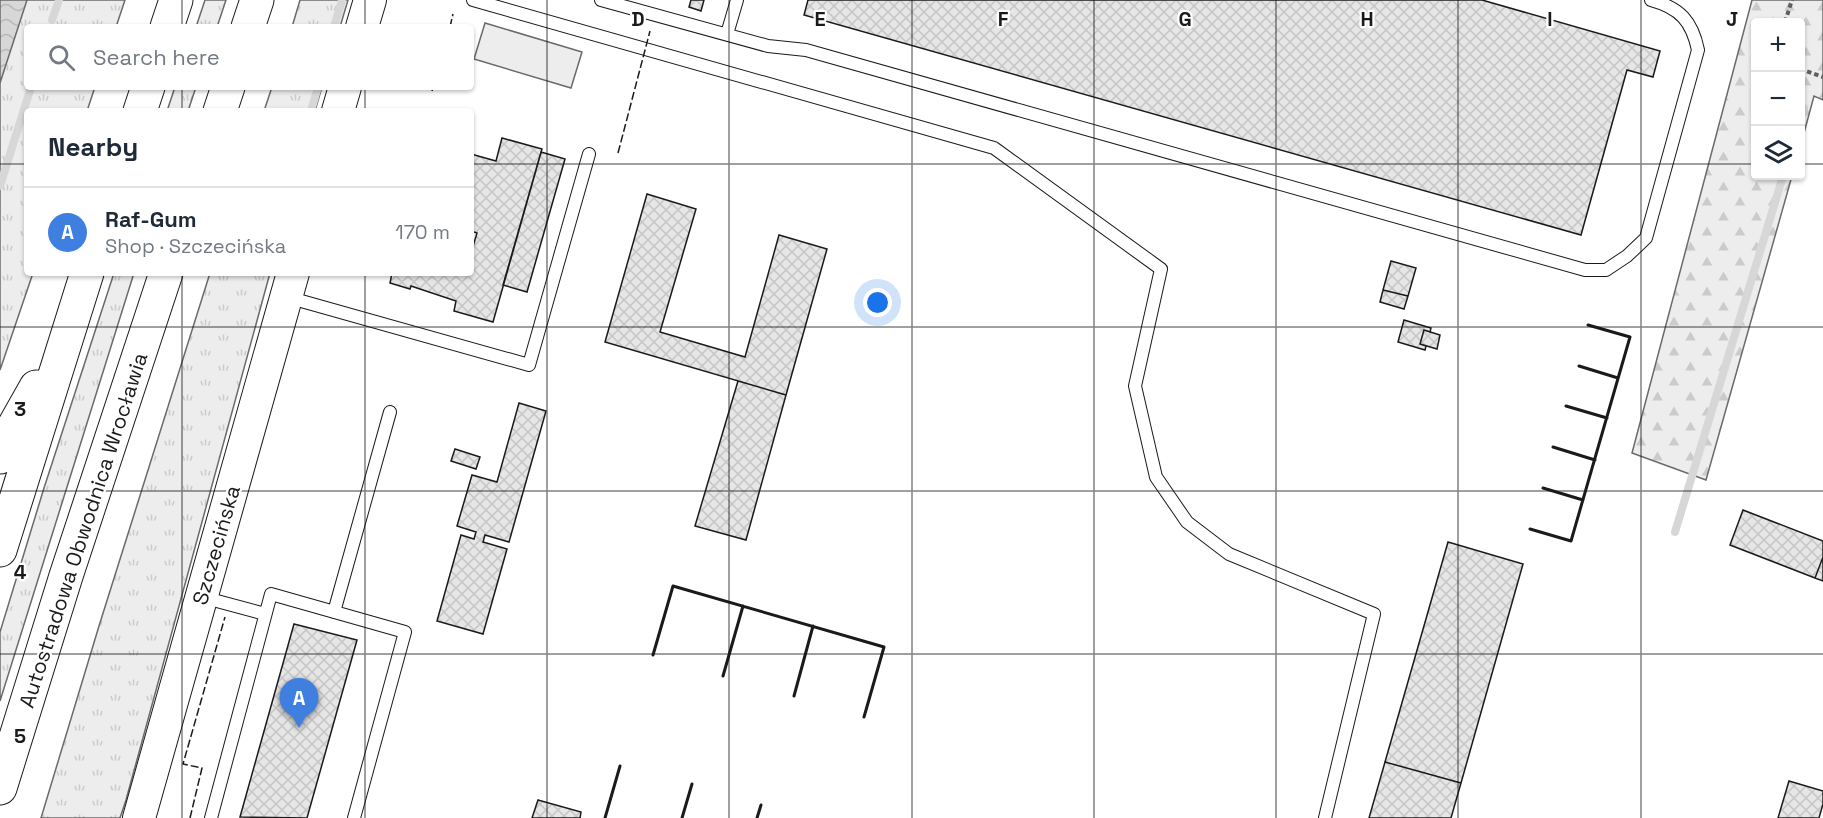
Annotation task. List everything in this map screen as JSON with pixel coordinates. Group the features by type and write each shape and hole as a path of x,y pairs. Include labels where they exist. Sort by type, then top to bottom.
{"highway":[{"path":"168,24 176,0"},
{"path":"249,24 257,0"},
{"path":"141,108 147,90"},
{"path":"221,108 227,90"},
{"path":"0,550 86,276"},
{"name":"Autostradowa Obwodnica Wrocławia","path":"0,788 66,576 165,276"},
{"path":"0,457 9,435 68,330"}],"street":[{"path":"363,24 370,0"},
{"path":"339,108 344,90"},
{"name":"Szczecińska","path":"139,818 289,285"}],"lane":[{"path":"473,0 994,148 1161,269 1135,386 1156,477 1187,522 1229,554 1374,614 1325,818"},
{"path":"601,0 768,46 806,50 1585,270 1606,270 1646,238 1698,50 1694,32 1685,17 1651,0"},
{"path":"727,34 737,0"},
{"path":"289,285 530,365 589,154"},
{"path":"334,612 390,412"},
{"path":"211,818 271,594 405,632 354,818"},
{"path":"201,597 265,614"}],"path":[{"path":"1786,18 1792,0"},
{"path":"1805,71 1823,77"}],"green space":[{"path":"0,0 125,0 117,24 24,24 24,90 94,90 88,108 24,108 24,276 32,276 0,370"},
{"path":"205,0 226,0 218,24 197,24"},
{"path":"300,0 348,0 341,24 293,24"},
{"path":"1752,0 1823,0 1823,100 1814,96 1805,129 1805,18 1751,18 1751,180 1791,180 1706,480 1632,453"},
{"path":"174,90 195,90 189,108 168,108"},
{"path":"271,90 321,90 316,108 265,108"},
{"path":"113,276 133,276 0,701 0,632"},
{"path":"209,276 269,276 120,818 41,818"}],"shaded area":[{"path":"485,23 582,52 571,88 474,59"}],"water":[{"path":"0,0 27,0 0,83"}],"building":[{"path":"691,0 704,0 701,11 689,7"},
{"path":"808,0 1482,0 1660,51 1653,77 1627,70 1581,235 804,15"},
{"path":"502,138 542,149 493,322 454,311 456,301 411,286 410,289 390,283 391,276 474,276 474,243 477,233 474,232 474,155 496,161"},
{"path":"541,152 565,159 527,292 503,285"},
{"path":"647,194 696,209 660,332 745,357 779,235 827,249 786,395 605,342"},
{"path":"1391,261 1416,268 1408,296 1383,290"},
{"path":"1383,290 1408,296 1404,309 1380,302"},
{"path":"1404,320 1431,328 1430,332 1424,330 1420,344 1426,346 1425,350 1398,342"},
{"path":"1424,330 1440,335 1437,349 1420,344"},
{"path":"738,381 786,395 746,540 695,526"},
{"path":"519,403 546,411 509,542 485,535 483,542 507,549 483,634 437,621 461,535 474,539 476,532 457,526 472,475 497,482"},
{"path":"455,449 480,457 476,469 451,461"},
{"path":"1743,510 1823,541 1823,557 1815,578 1730,545"},
{"path":"1448,542 1523,564 1461,783 1385,762"},
{"path":"1823,557 1823,581 1815,578"},
{"path":"294,624 357,640 307,818 240,817"},
{"path":"1385,762 1461,783 1451,818 1369,818"},
{"path":"1789,781 1823,791 1823,804 1819,818 1778,818"},
{"path":"538,800 581,812 580,818 532,818"}],"waterway":[{"path":"52,20 59,0"},
{"path":"335,24 342,0"},
{"path":"24,108 30,90"},
{"path":"312,108 317,90"},
{"path":"0,186 24,109"},
{"path":"1675,532 1782,180"}],"fence":[{"path":"451,24 453,14"},
{"path":"618,153 650,31"},
{"path":"190,818 202,768 183,764 225,617"}],"wall":[{"path":"1530,529 1571,541 1630,337 1588,325"},
{"path":"1579,366 1618,378"},
{"path":"1566,406 1607,418"},
{"path":"1553,447 1595,460"},
{"path":"1543,488 1583,500"},
{"path":"653,655 673,586 884,647 864,717"},
{"path":"723,676 743,606"},
{"path":"794,696 813,626"},
{"path":"605,818 620,766"},
{"path":"682,818 692,784"},
{"path":"757,818 761,805"}],"place":[{"name":"Raf-Gum","path":"299,728"}]}
